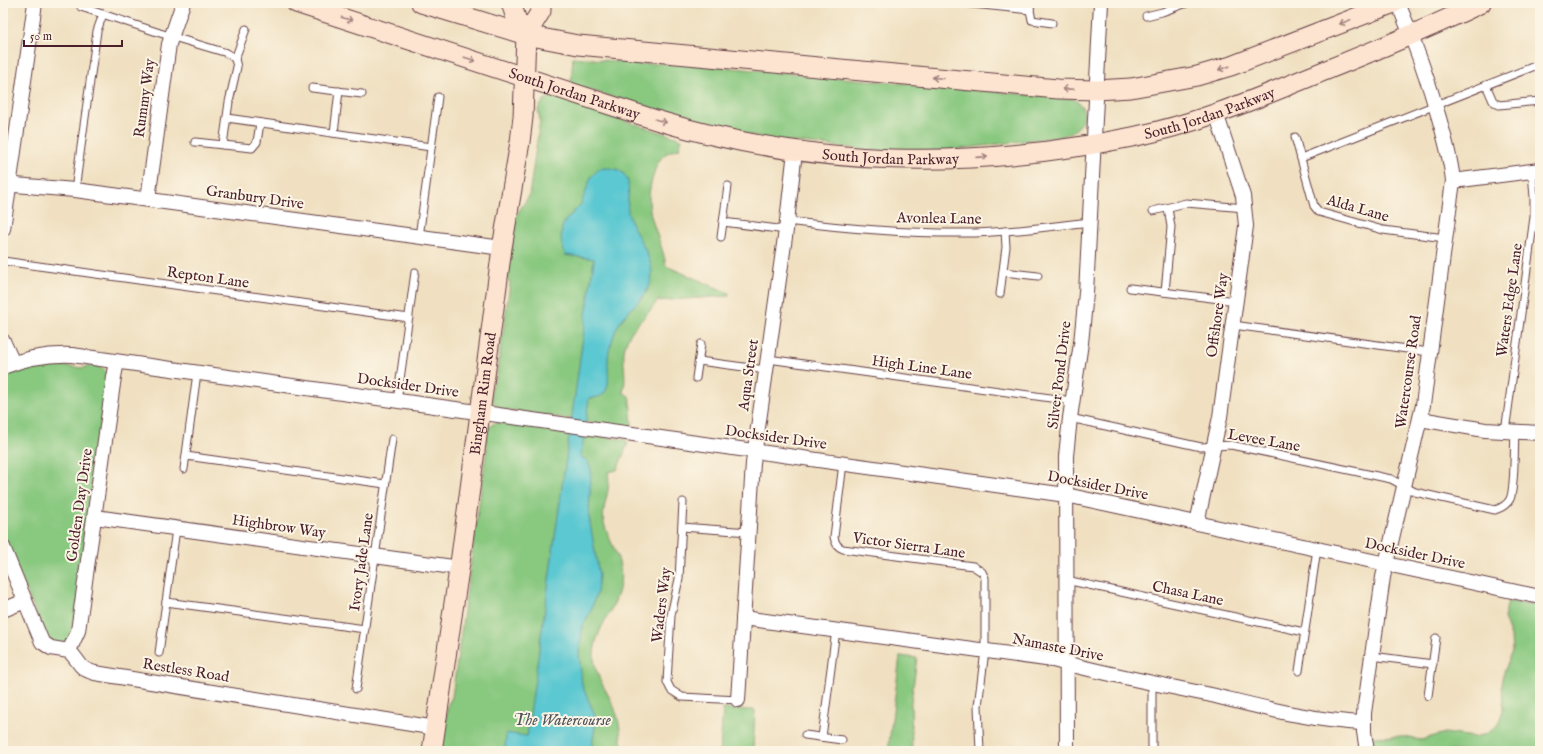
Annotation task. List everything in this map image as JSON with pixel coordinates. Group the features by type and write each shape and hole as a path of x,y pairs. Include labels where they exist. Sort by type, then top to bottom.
{"street":[{"path":"3,229 6,184 35,3"},
{"name":"Rummy Way","path":"148,199 168,54 172,36 183,3"},
{"name":"South Jordan Parkway","path":"296,3 683,128 737,141 796,151 852,158 926,160 973,158 1057,151 1148,133 1216,113 1269,94 1411,35 1481,3"},
{"path":"421,3 526,35 578,45 1058,88 1096,90 1131,88 1159,84 1214,72 1394,3"},
{"path":"511,3 517,21 526,35"},
{"name":"Bingham Rim Road","path":"432,751 460,568 502,248 520,142 525,76 526,35 540,10 541,3"},
{"name":"Silver Pond Drive","path":"1067,751 1066,456 1086,293 1101,3"},
{"name":"Watercourse Road","path":"1367,751 1363,723 1383,577 1420,419 1453,181 1451,160 1435,105 1411,35 1398,3"},
{"name":"Offshore Way","path":"1198,523 1220,417 1245,236 1245,208 1240,185 1216,113"},
{"name":"Aqua Street","path":"738,700 755,451 796,151"},
{"path":"1453,181 1536,171"},
{"name":"Granbury Drive","path":"6,184 76,190 148,199 502,248"},
{"path":"3,341 8,365"},
{"name":"Docksider Drive","path":"8,365 35,357 60,355 1066,494 1540,597"},
{"name":"Golden Day Drive","path":"69,651 78,631 117,362"},
{"path":"1420,419 1510,432 1540,433"},
{"name":"Highbrow Way","path":"95,517 460,568"},
{"path":"3,548 42,642 51,648 69,651"},
{"path":"3,610 25,601"},
{"name":"Namaste Drive","path":"743,618 1053,660 1080,668 1152,682 1318,719 1363,723"},
{"name":"Restless Road","path":"69,651 83,668 95,673 436,728"}],"lane":[{"path":"964,3 1031,7 1032,20 1052,23"},
{"path":"1146,16 1162,12 1177,4 1187,3"},
{"path":"81,7 227,53 235,59"},
{"path":"76,190 97,31 103,14"},
{"path":"223,145 230,94 237,71 235,59 246,29"},
{"path":"1301,158 1540,64"},
{"path":"1486,85 1493,101 1499,105 1540,101"},
{"path":"312,88 362,94"},
{"path":"334,134 339,91"},
{"path":"419,237 438,97"},
{"path":"227,118 431,147"},
{"path":"195,142 249,149 254,147 257,142 260,123"},
{"name":"Alda Lane","path":"1295,137 1314,206 1319,212 1383,230 1445,238"},
{"name":"Waters Edge Lane","path":"1405,486 1415,492 1490,509 1499,509 1507,503 1512,494 1510,432 1534,217 1536,171"},
{"path":"721,237 728,186"},
{"path":"1153,210 1190,203 1245,208"},
{"path":"1165,292 1171,227 1168,208"},
{"name":"Avonlea Lane","path":"723,222 892,231 975,233 1090,222"},
{"path":"1000,294 1006,247 1005,231"},
{"name":"Repton Lane","path":"3,261 409,318"},
{"path":"397,401 415,272"},
{"path":"1003,272 1038,276"},
{"path":"1130,288 1236,301"},
{"path":"1233,325 1429,352"},
{"path":"696,378 701,344"},
{"name":"High Line Lane","path":"699,361 767,364 1072,402"},
{"path":"184,469 197,373"},
{"name":"Levee Lane","path":"1070,418 1201,447 1232,445 1391,479 1405,486"},
{"name":"Ivory Jade Lane","path":"356,689 392,439"},
{"path":"186,456 386,484"},
{"name":"Victor Sierra Lane","path":"843,463 834,537 837,545 843,549 973,566 978,569 985,578 986,583 985,651"},
{"name":"Waders Way","path":"683,502 679,579 670,622 667,677 668,686 674,693 682,697 738,700"},
{"path":"682,527 749,532"},
{"path":"159,653 176,528"},
{"path":"1299,671 1317,549"},
{"name":"Chasa Lane","path":"1066,580 1304,632"},
{"path":"166,602 365,630"},
{"path":"822,737 836,630"},
{"path":"1428,696 1436,638"},
{"path":"980,751 978,706 985,651"},
{"path":"1372,656 1433,664"},
{"path":"1152,682 1152,751"},
{"path":"805,735 842,740"}],"green space":[{"path":"573,57 642,64 678,63 1074,99 1080,104 1084,115 1080,125 1075,130 1063,136 943,151 899,153 772,140 678,118 571,84"},
{"path":"553,96 575,101 578,106 682,139 679,149 666,154 660,160 656,168 649,197 651,215 666,266 729,293 728,296 657,301 635,327 627,339 624,352 625,381 623,392 630,397 632,426 629,426 629,428 502,409 494,403 491,396 492,387 496,379 510,284 507,276 515,217 529,196 540,120 538,109 544,100"},
{"path":"37,365 45,367 63,366 83,368 92,365 104,369 108,377 74,631 68,642 61,645 55,643 45,635 3,535 3,377 27,367"},
{"path":"501,422 627,440 626,443 628,443 617,470 608,472 609,481 604,506 604,523 616,552 620,567 620,584 618,594 597,638 594,659 595,667 617,715 623,751 441,751 448,704 452,697 487,447 486,434 489,427"},
{"path":"1508,601 1528,605 1535,603 1540,604 1540,751 1375,751 1372,737 1398,736 1421,740 1445,733 1474,737 1486,734 1495,728 1499,722 1503,710 1502,678 1512,651 1511,637 1504,618"},
{"path":"900,656 917,658 911,702 912,751 888,751"},
{"path":"723,709 755,710 753,751 720,751"}],"water":[{"name":"The Watercourse","path":"611,168 622,172 628,181 629,216 648,255 652,272 651,281 646,292 622,320 615,332 609,352 608,387 606,392 597,397 589,398 581,457 587,460 591,469 589,517 599,575 597,592 591,610 583,626 579,653 582,685 596,721 591,751 505,751 506,733 527,736 594,259 565,255 561,240 562,227 566,220 581,204 591,177 599,169"}]}
